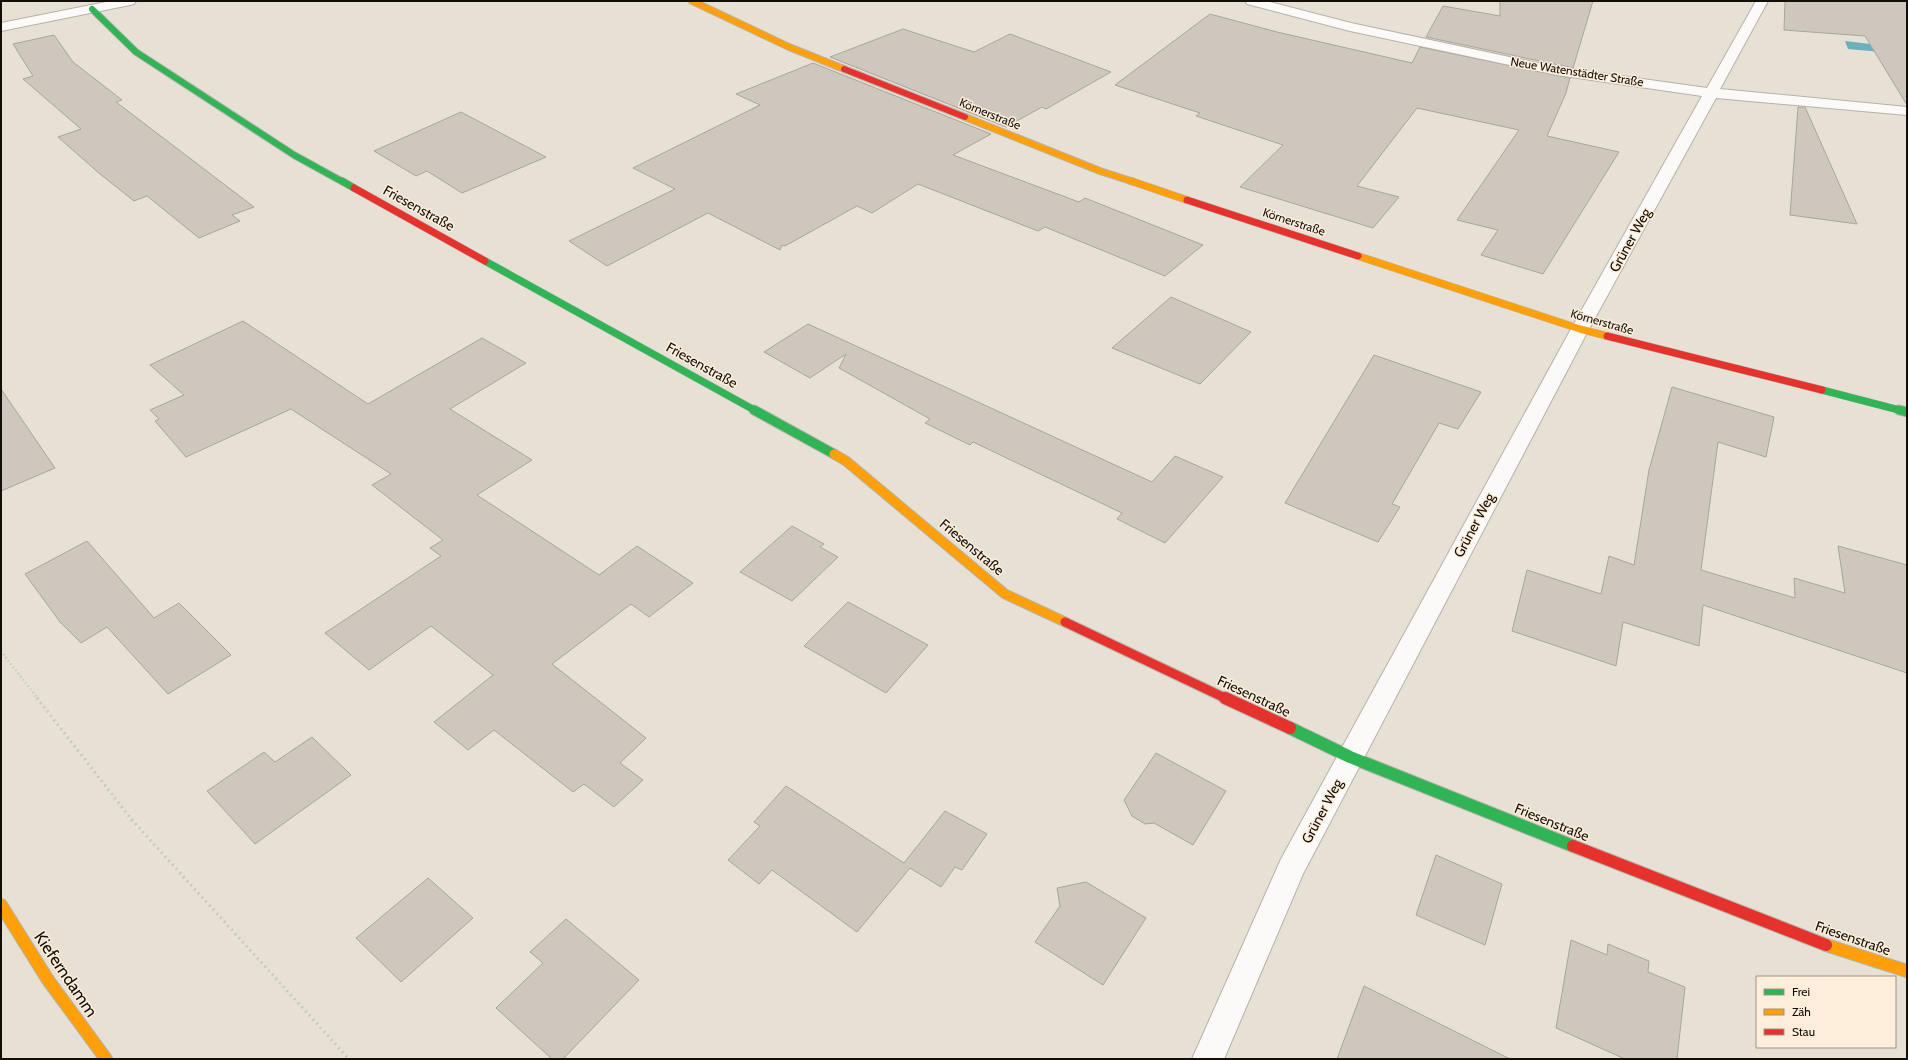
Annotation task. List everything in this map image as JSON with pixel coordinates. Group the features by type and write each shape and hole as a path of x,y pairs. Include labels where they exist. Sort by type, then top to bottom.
{"street":[{"path":"1,27 130,1"},
{"name":"Körnerstraße","path":"692,1 789,47 1100,171 1580,329 1907,412"},
{"name":"Neue Watenstädter Straße","path":"1251,1 1350,27 1556,71 1712,92 1907,111"},
{"name":"Grüner Weg","path":"1208,1059 1291,868 1580,329 1762,1"},
{"name":"Friesenstraße","path":"92,9 136,52 294,155 846,461 1005,594 1350,757 1814,941 1907,971"},
{"name":"Kieferndamm","path":"1,905 48,980 106,1059"}],"path":[{"path":"1,651 132,820 349,1059"}],"water":[{"path":"1845,41 1887,46 1892,53 1848,49"}],"building":[{"path":"1500,1 1593,1 1573,68 1426,37 1443,6 1500,16"},
{"path":"1785,1 1907,1 1907,105 1865,36 1784,30"},
{"path":"1210,14 1277,32 1412,63 1420,47 1570,78 1566,93 1547,136 1619,152 1543,274 1481,255 1498,230 1457,220 1519,130 1417,108 1357,186 1399,197 1373,228 1240,187 1283,145 1196,116 1200,113 1115,85"},
{"path":"903,29 974,52 1010,34 1111,72 1046,109 1042,107 1006,127 830,57"},
{"path":"54,35 73,62 122,100 116,102 254,207 232,215 240,221 199,238 147,196 134,201 100,174 58,137 81,129 23,79 33,76 13,44"},
{"path":"813,63 991,134 953,155 1079,202 1085,198 1203,245 1165,276 1045,227 1038,231 918,184 872,213 857,206 785,246 782,245 780,250 708,213 607,266 569,241 675,189 633,168 760,105 736,94"},
{"path":"1798,107 1805,107 1857,224 1790,215"},
{"path":"461,112 546,157 462,193 427,171 416,176 374,151"},
{"path":"1171,297 1251,332 1200,384 1112,348"},
{"path":"243,321 368,404 482,338 526,363 450,409 532,460 477,495 599,575 637,546 693,583 649,617 631,604 552,664 646,738 620,763 643,780 614,807 584,784 573,792 494,730 468,750 434,722 493,675 431,626 369,670 325,633 441,556 430,548 443,540 372,485 391,474 291,409 186,457 155,421 159,419 150,410 184,395 150,365"},
{"path":"808,324 1152,482 1175,456 1223,477 1165,543 1117,519 1122,513 973,442 970,445 925,423 930,419 839,368 846,354 810,378 764,352"},
{"path":"1374,355 1481,392 1458,429 1439,423 1392,504 1400,507 1378,542 1285,503"},
{"path":"1672,387 1774,417 1766,457 1718,442 1701,570 1795,598 1794,578 1845,593 1838,546 1907,565 1907,673 1703,605 1699,646 1623,622 1616,666 1512,631 1527,570 1601,594 1609,556 1634,565 1649,470"},
{"path":"1,389 55,468 1,491"},
{"path":"792,526 824,544 820,547 838,557 792,601 740,572"},
{"path":"87,541 154,618 179,603 231,655 168,694 107,627 81,643 60,622 25,574"},
{"path":"848,602 928,645 886,693 804,646"},
{"path":"312,737 351,775 255,844 207,791 264,752 275,762"},
{"path":"1156,753 1226,791 1193,845 1154,823 1145,824 1132,816 1124,800"},
{"path":"786,786 904,863 945,811 987,834 962,870 955,867 941,887 910,868 857,932 772,870 759,884 728,860 760,826 754,822"},
{"path":"1436,855 1502,884 1485,945 1416,915"},
{"path":"428,878 473,918 401,982 356,938"},
{"path":"1086,882 1146,918 1103,985 1035,942 1060,906 1057,888"},
{"path":"566,919 639,980 563,1059 552,1059 496,1008 543,963 530,952"},
{"path":"1571,940 1607,955 1608,944 1649,961 1648,972 1685,987 1677,1059 1625,1059 1556,1028"},
{"path":"1364,986 1510,1059 1337,1059"}],"traffic: fast":[{"path":"92,9 136,52 294,155 354,188"},
{"path":"485,261 834,454"},
{"path":"1822,390 1907,412"},
{"path":"1290,728 1350,757 1573,846"}],"traffic: slow":[{"path":"692,1 789,47 844,69"},
{"path":"965,117 1100,171 1187,200"},
{"path":"1358,256 1580,329 1607,336"},
{"path":"834,454 846,461 1005,594 1065,622"},
{"path":"1,905 48,980 106,1059"},
{"path":"1826,945 1907,971"}],"traffic: jam":[{"path":"844,69 965,117"},
{"path":"354,188 485,261"},
{"path":"1187,200 1358,256"},
{"path":"1607,336 1822,390"},
{"path":"1065,622 1290,728"},
{"path":"1573,846 1826,945"}]}
